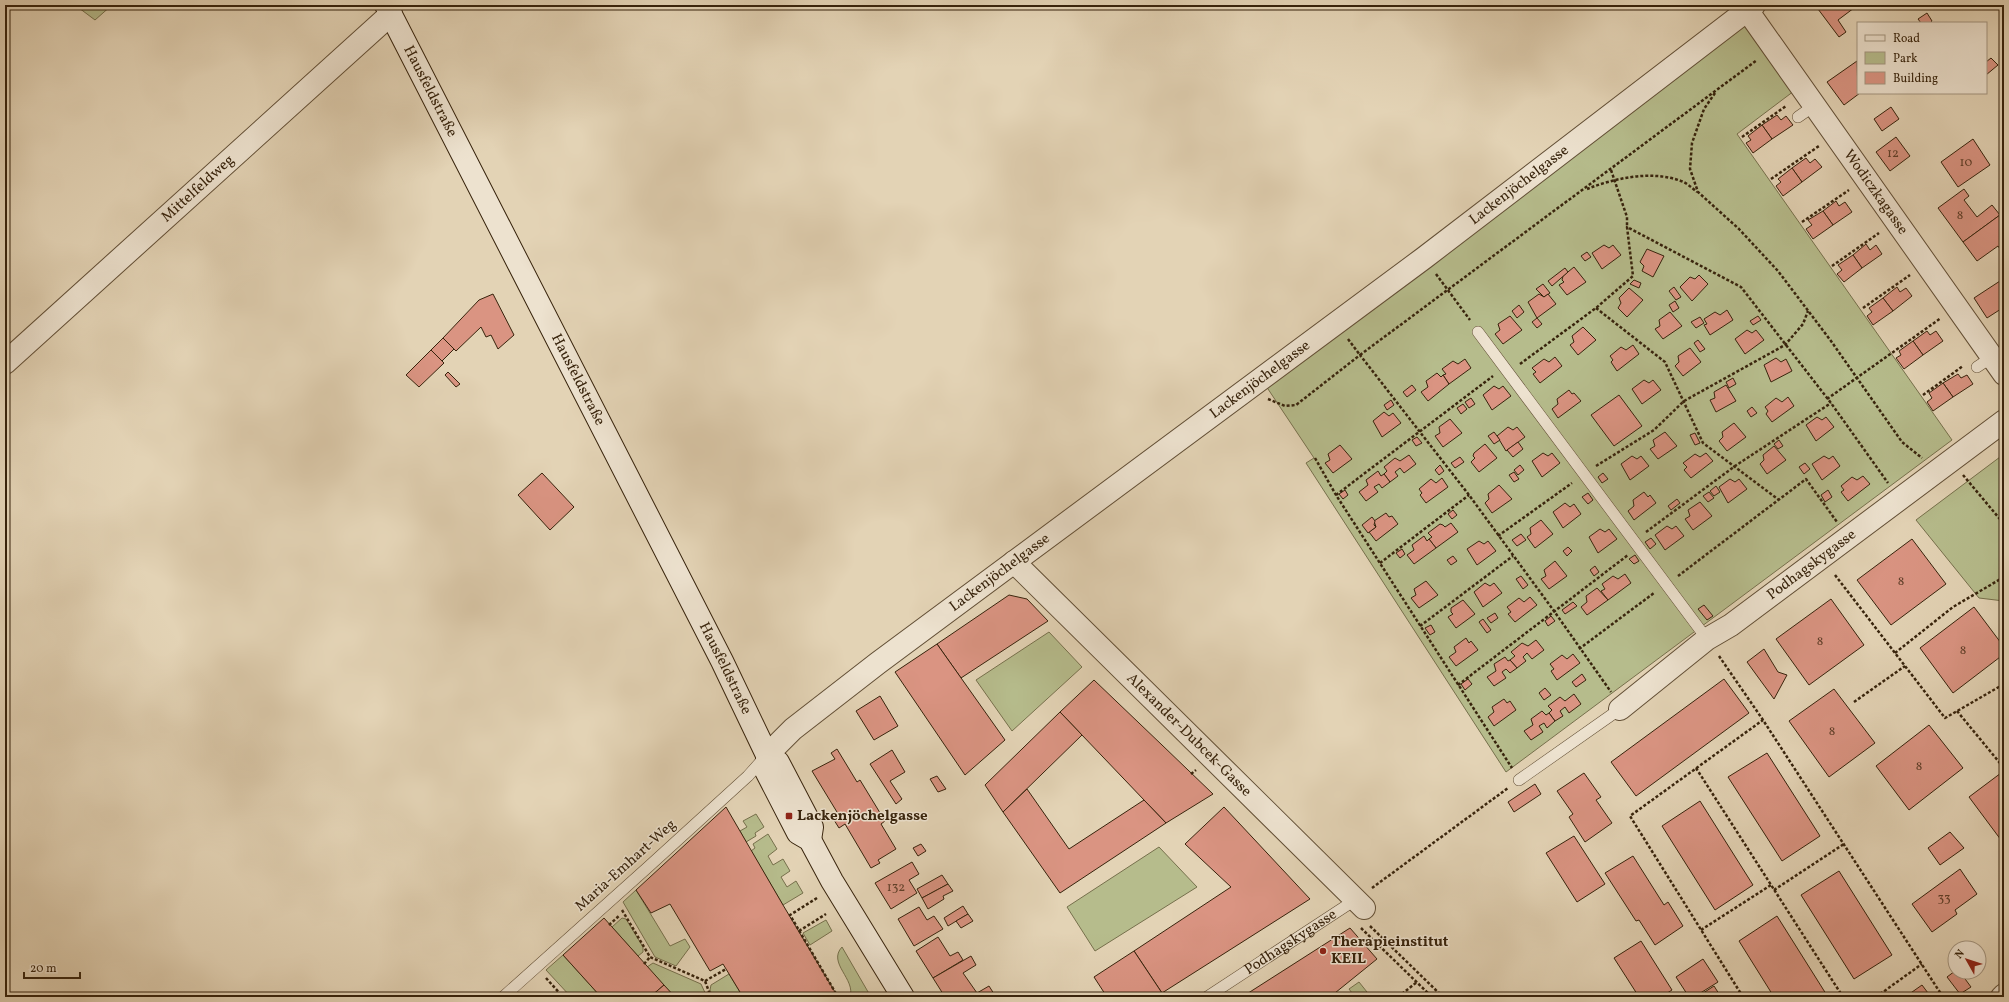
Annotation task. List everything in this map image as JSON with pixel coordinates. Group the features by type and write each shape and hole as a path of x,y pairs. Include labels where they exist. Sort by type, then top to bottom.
{"street":[{"name":"Wodiczkagasse","path":"1751,8 1807,111 1991,366"},
{"name":"Lackenjöchelgasse","path":"767,756 793,729 878,663 1424,258 1751,8"},
{"name":"Mittelfeldweg","path":"5,362 388,10"},
{"name":"Hausfeldstraße","path":"388,10 722,661 767,756 778,762 812,827 810,840 832,881 903,997"},
{"name":"Podhagskygasse","path":"1617,703 1707,639 1731,625 2004,422"},
{"name":"Alexander-Dubcek-Gasse","path":"1014,562 1354,906"}],"lane":[{"path":"1478,332 1585,473 1707,639"},
{"path":"1519,780 1617,703"},
{"name":"Maria-Emhart-Weg","path":"503,997 748,776 767,756"},
{"name":"Podhagskygasse","path":"1207,997 1354,906"}],"path":[{"path":"5,5 7,50 5,55"},
{"path":"1248,388 1285,406 1296,405 1447,289 1585,189 1761,58"},
{"path":"1698,192 1690,169 1692,143 1704,109 1717,90"},
{"path":"1742,137 1786,106 1790,105"},
{"path":"1771,179 1819,146"},
{"path":"1336,495 1507,370 1596,308 1633,276 1627,217 1610,170"},
{"path":"1585,189 1614,180 1660,177 1682,181 1698,192 1760,250 1809,311 1902,442 1921,457 1925,464"},
{"path":"1802,222 1850,189"},
{"path":"1627,227 1741,287 1831,403 1890,486"},
{"path":"1832,266 1881,232"},
{"path":"1424,258 1478,332"},
{"path":"1863,308 1911,274"},
{"path":"1596,308 1664,362 1703,443 1779,500"},
{"path":"1498,536 1585,473 1654,430 1684,401 1785,345 1803,324 1809,311"},
{"path":"1827,399 1942,318"},
{"path":"1335,323 1469,495 1512,556 1554,611 1617,703"},
{"path":"1923,395 1966,364"},
{"path":"1458,685 1554,611 1735,466 1831,403"},
{"path":"1315,458 1336,495 1510,766"},
{"path":"1952,461 2004,524"},
{"path":"1579,649 1806,479 1840,526"},
{"path":"1380,563 1469,495"},
{"path":"1420,626 1512,556"},
{"path":"1835,575 1945,718 2004,684"},
{"path":"1895,653 1953,607 2004,577"},
{"path":"1707,639 1763,720 1943,997"},
{"path":"1854,702 1905,666"},
{"path":"1957,711 2004,767"},
{"path":"1744,997 1630,816 1763,720"},
{"path":"1696,768 1843,997"},
{"path":"1432,997 1417,982 1354,906 1519,780"},
{"path":"1774,890 1844,844"},
{"path":"1701,930 1771,885"},
{"path":"817,898 790,915 838,997"},
{"path":"620,906 650,957 705,981 711,997"},
{"path":"609,925 623,912"},
{"path":"799,931 826,914"},
{"path":"644,964 650,957"},
{"path":"1876,997 1922,964"},
{"path":"536,966 563,997"},
{"path":"705,981 726,968"},
{"path":"1398,997 1417,982"}],"green space":[{"path":"75,5 112,5 95,20"},
{"path":"1745,24 1794,91 1737,134 1952,440 1506,772 1306,463 1314,458 1266,386"},
{"path":"2004,454 2004,601 1979,598 1916,520"},
{"path":"1049,632 1082,667 1012,731 976,680"},
{"path":"756,814 764,827 755,833 756,836 746,842 740,831 747,827 743,821"},
{"path":"768,834 777,849 768,856 773,865 783,859 790,871 781,877 787,887 796,881 803,893 783,905 751,851 755,848 753,844"},
{"path":"1159,847 1197,887 1095,951 1067,907"},
{"path":"636,890 670,946 685,939 690,947 676,966 655,957 623,902"},
{"path":"622,918 626,919 643,947 643,952 638,956 612,927"},
{"path":"826,920 832,931 810,945 803,933"},
{"path":"842,947 871,997 850,997 851,990 838,959 838,953"},
{"path":"563,955 601,997 571,997 546,970"},
{"path":"653,963 701,984 707,997 675,997 647,967"},
{"path":"729,974 743,997 713,997 710,990 711,985"},
{"path":"1359,982 1371,997 1355,997 1349,989"}],"building":[{"path":"1815,5 1858,5 1838,20 1846,32 1839,37"},
{"path":"1927,13 1932,21 1920,22 1918,19"},
{"path":"1991,58 1998,65 1987,74 1987,61"},
{"path":"1857,61 1857,94 1859,94 1844,105 1827,82"},
{"path":"1891,107 1899,119 1882,131 1874,119"},
{"path":"1777,115 1781,120 1786,116 1793,125 1772,139 1762,125"},
{"path":"1762,125 1772,139 1753,153 1746,143 1751,140 1748,136"},
{"path":"1896,137 1910,156 1890,171 1876,152"},
{"path":"1973,139 1990,165 1958,187 1941,162"},
{"path":"1806,158 1810,163 1815,159 1822,167 1802,182 1792,168"},
{"path":"1792,168 1802,182 1783,196 1776,186 1781,182 1778,179"},
{"path":"1964,189 1969,196 1964,200 1977,217 1992,205 2000,215 1963,242 1938,208"},
{"path":"1836,201 1839,206 1845,202 1852,212 1833,225 1823,211"},
{"path":"1823,211 1833,225 1813,239 1806,229 1812,225 1808,220"},
{"path":"2004,212 2004,255 1998,246 1977,261 1963,242"},
{"path":"1866,244 1870,250 1876,245 1882,254 1862,268 1853,255"},
{"path":"1604,245 1609,248 1613,245 1621,255 1602,269 1592,253"},
{"path":"1647,249 1664,256 1653,277 1642,271 1644,266 1640,262"},
{"path":"1587,252 1591,257 1585,261 1581,256"},
{"path":"1853,255 1862,268 1844,282 1837,274 1842,270 1838,265"},
{"path":"1574,267 1586,282 1567,295 1559,285 1564,282 1562,280 1563,276"},
{"path":"1565,268 1568,272 1552,286 1548,281"},
{"path":"1699,275 1708,284 1692,301 1680,287 1690,277 1695,279"},
{"path":"1634,280 1641,283 1639,288 1630,284"},
{"path":"2000,281 2004,287 2004,307 1987,318 1974,298"},
{"path":"1543,284 1550,293 1544,297 1536,289"},
{"path":"1674,287 1681,297 1676,300 1669,291"},
{"path":"1897,287 1900,292 1906,288 1912,296 1893,311 1883,298"},
{"path":"1629,288 1643,300 1627,317 1618,308 1621,303 1619,298"},
{"path":"493,294 514,335 498,349 491,335 486,337 481,327 456,351 443,338 479,300"},
{"path":"1539,294 1544,297 1548,294 1556,304 1537,318 1528,302"},
{"path":"1883,298 1893,311 1873,325 1867,316 1872,312 1869,308"},
{"path":"1675,301 1679,308 1673,312 1669,305"},
{"path":"1519,305 1524,312 1517,318 1512,311"},
{"path":"1727,310 1733,320 1710,335 1704,325 1707,324 1704,319 1715,312 1720,315"},
{"path":"1670,312 1682,326 1663,339 1655,329 1660,326 1659,320"},
{"path":"1510,316 1522,330 1503,344 1495,334 1500,330 1498,324"},
{"path":"1758,316 1761,320 1753,325 1750,321"},
{"path":"1700,317 1704,323 1696,328 1691,322"},
{"path":"1537,318 1542,324 1537,328 1532,322"},
{"path":"1583,327 1596,340 1578,355 1570,345 1574,342 1572,336"},
{"path":"1747,330 1752,333 1756,330 1764,340 1745,354 1735,339"},
{"path":"1927,331 1930,335 1936,331 1943,341 1923,355 1913,341"},
{"path":"443,338 454,349 442,361 431,350"},
{"path":"1698,340 1705,349 1700,352 1694,343"},
{"path":"1913,341 1923,355 1904,369 1896,358 1901,355 1899,351"},
{"path":"1633,345 1639,354 1617,371 1611,362 1613,360 1610,356 1621,347 1626,350"},
{"path":"1690,348 1701,362 1683,376 1675,366 1679,362 1678,356"},
{"path":"431,350 444,363 419,387 406,375"},
{"path":"1555,357 1562,366 1540,383 1533,374 1536,372 1532,368 1544,359 1549,362"},
{"path":"1776,358 1781,362 1786,359 1792,371 1771,382 1764,365"},
{"path":"1465,359 1471,368 1449,384 1443,375 1446,374 1442,369 1453,361 1458,364"},
{"path":"448,372 460,384 456,387 445,375"},
{"path":"1437,373 1441,377 1443,375 1449,384 1428,401 1421,392 1428,387 1426,381"},
{"path":"1958,374 1961,378 1967,375 1973,384 1953,397 1943,383"},
{"path":"1733,378 1736,384 1729,388 1726,382"},
{"path":"1644,380 1649,383 1653,380 1661,390 1642,404 1632,389"},
{"path":"1943,383 1953,397 1933,411 1927,402 1932,398 1929,393"},
{"path":"1412,385 1416,390 1407,397 1403,392"},
{"path":"1726,385 1736,401 1716,412 1710,400 1715,398 1714,392"},
{"path":"1494,386 1499,389 1503,386 1511,396 1492,410 1483,395"},
{"path":"1569,390 1581,401 1558,418 1552,409 1558,404 1557,399"},
{"path":"1619,395 1642,426 1614,446 1591,415"},
{"path":"1788,397 1794,406 1772,422 1766,414 1768,411 1765,407 1776,398 1782,402"},
{"path":"1471,398 1475,404 1469,408 1465,402"},
{"path":"1391,400 1394,405 1387,410 1384,405"},
{"path":"1463,404 1467,409 1461,414 1457,408"},
{"path":"1752,407 1757,413 1751,417 1747,411"},
{"path":"1384,412 1389,416 1393,413 1401,423 1382,437 1373,421"},
{"path":"1817,417 1822,420 1826,417 1834,427 1816,441 1806,425"},
{"path":"1450,419 1462,433 1443,447 1435,436 1440,433 1439,427"},
{"path":"1734,423 1746,437 1727,451 1719,441 1723,437 1722,432"},
{"path":"1508,427 1513,430 1517,427 1525,437 1506,451 1497,436"},
{"path":"1494,432 1500,440 1494,444 1488,436"},
{"path":"1665,432 1677,446 1658,459 1650,449 1655,446 1653,440"},
{"path":"1695,433 1700,443 1695,445 1690,435"},
{"path":"1417,437 1422,443 1416,446 1412,440"},
{"path":"1779,440 1783,446 1778,449 1774,444"},
{"path":"1518,442 1523,449 1513,457 1507,450"},
{"path":"1485,444 1497,458 1479,472 1471,462 1475,458 1473,456 1474,453"},
{"path":"1340,445 1352,459 1333,473 1325,463 1330,460 1328,454"},
{"path":"1774,446 1786,460 1767,474 1760,464 1764,460 1763,455"},
{"path":"1543,453 1548,456 1552,453 1560,463 1542,477 1532,461"},
{"path":"1706,453 1713,461 1691,478 1684,470 1687,467 1683,463 1695,454 1700,457"},
{"path":"1409,455 1416,464 1404,473 1400,468 1395,472 1398,476 1390,482 1384,474 1387,471 1384,467 1395,458 1400,461"},
{"path":"1632,456 1637,459 1641,456 1649,466 1630,480 1621,464"},
{"path":"1824,456 1829,459 1833,456 1840,466 1822,480 1812,464"},
{"path":"1460,457 1464,462 1455,468 1451,463"},
{"path":"1805,463 1810,469 1804,474 1799,467"},
{"path":"1440,465 1444,471 1439,475 1435,470"},
{"path":"1520,465 1524,470 1518,475 1514,470"},
{"path":"1378,471 1381,476 1384,474 1390,482 1382,488 1379,484 1374,487 1378,492 1366,501 1359,492 1368,485 1366,480"},
{"path":"1514,472 1519,479 1514,482 1509,475"},
{"path":"542,473 574,507 550,530 518,495"},
{"path":"1603,473 1608,479 1602,483 1598,477"},
{"path":"1863,476 1870,484 1848,501 1841,492 1844,490 1841,486 1852,477 1857,480"},
{"path":"1442,478 1448,487 1426,503 1420,495 1422,493 1419,489 1431,479 1436,483"},
{"path":"1730,479 1735,482 1739,479 1747,489 1728,503 1719,487"},
{"path":"1499,485 1512,499 1492,513 1485,503 1489,499 1488,494"},
{"path":"1716,486 1720,492 1714,496 1710,491"},
{"path":"1345,490 1348,495 1343,499 1339,494"},
{"path":"1828,490 1832,497 1825,502 1821,495"},
{"path":"1644,492 1648,497 1650,495 1656,503 1634,520 1628,511 1634,506 1633,500"},
{"path":"1709,492 1714,498 1708,502 1703,496"},
{"path":"1588,493 1593,500 1588,504 1582,497"},
{"path":"1677,499 1680,503 1671,510 1668,506"},
{"path":"1700,502 1712,516 1693,530 1685,519 1690,516 1688,510"},
{"path":"1565,503 1570,507 1574,504 1581,514 1563,528 1553,512"},
{"path":"1453,510 1457,515 1452,519 1448,514"},
{"path":"1386,513 1389,517 1392,516 1398,524 1376,541 1369,532 1376,527 1374,521"},
{"path":"1372,517 1375,521 1374,525 1376,527 1368,533 1362,525"},
{"path":"1541,520 1553,534 1535,548 1527,537 1531,534 1530,528"},
{"path":"1451,523 1458,532 1436,548 1429,539 1432,537 1428,533 1440,524 1445,527"},
{"path":"1667,526 1672,529 1676,526 1684,536 1665,550 1655,535"},
{"path":"1600,529 1605,532 1609,529 1617,539 1598,553 1589,537"},
{"path":"1521,534 1526,540 1517,546 1512,540"},
{"path":"1424,536 1427,541 1429,539 1436,548 1414,564 1407,555 1414,550 1412,545"},
{"path":"1651,538 1656,544 1650,549 1645,542"},
{"path":"1912,539 1946,584 1891,625 1857,580"},
{"path":"1479,541 1484,544 1488,541 1496,551 1477,565 1467,549"},
{"path":"1568,547 1572,551 1567,556 1563,551"},
{"path":"1402,549 1405,554 1400,558 1396,553"},
{"path":"1635,555 1639,561 1634,564 1629,559"},
{"path":"1453,556 1457,561 1451,565 1447,560"},
{"path":"1555,561 1567,576 1549,589 1541,579 1546,576 1544,570"},
{"path":"1595,566 1599,572 1594,576 1590,570"},
{"path":"1625,574 1631,583 1608,600 1601,591 1605,589 1602,584 1613,576 1618,579"},
{"path":"1521,576 1528,585 1523,589 1516,579"},
{"path":"1426,581 1438,595 1419,608 1411,598 1416,595 1414,589"},
{"path":"1485,583 1490,586 1494,583 1502,593 1483,607 1474,592"},
{"path":"1597,588 1608,600 1587,615 1581,607 1587,602 1586,596"},
{"path":"1009,595 1027,599 1048,621 961,678 937,644"},
{"path":"1530,597 1537,605 1515,622 1508,614 1511,612 1507,607 1519,598 1524,602"},
{"path":"1831,599 1864,645 1809,685 1776,639"},
{"path":"1463,600 1475,614 1456,628 1448,617 1453,614 1451,612 1451,608"},
{"path":"1573,602 1577,606 1565,614 1562,610"},
{"path":"1704,605 1713,616 1707,620 1698,609"},
{"path":"1974,607 2004,647 2004,654 1953,693 1920,648"},
{"path":"1495,613 1498,618 1491,623 1487,618"},
{"path":"1551,616 1555,621 1548,626 1545,621"},
{"path":"1483,619 1491,630 1487,633 1479,622"},
{"path":"1431,625 1435,632 1430,635 1425,628"},
{"path":"1466,638 1469,643 1471,641 1478,650 1456,666 1449,657 1456,652 1454,647"},
{"path":"1536,640 1544,650 1532,659 1527,653 1523,657 1526,661 1517,668 1510,660 1515,656 1511,652 1522,643 1528,646"},
{"path":"937,644 1005,740 965,775 895,672"},
{"path":"1764,649 1778,672 1787,675 1774,699 1747,662"},
{"path":"1573,654 1580,663 1557,680 1551,671 1554,669 1550,664 1562,655 1567,659"},
{"path":"1505,657 1517,668 1510,673 1506,669 1502,672 1506,678 1494,686 1487,677 1496,671 1494,664"},
{"path":"1582,674 1586,680 1576,687 1572,682"},
{"path":"1468,679 1472,684 1465,690 1461,684"},
{"path":"1724,679 1749,713 1636,796 1611,762"},
{"path":"1094,680 1213,794 1166,823 1060,712"},
{"path":"1545,688 1551,695 1544,700 1539,693"},
{"path":"1834,689 1875,743 1829,777 1789,721"},
{"path":"1574,694 1581,704 1569,713 1565,707 1560,711 1563,716 1555,721 1549,713 1552,710 1548,706 1560,697 1565,701"},
{"path":"880,696 898,726 874,740 856,711"},
{"path":"1504,699 1507,703 1510,701 1516,710 1494,726 1488,717 1494,712 1492,707"},
{"path":"1542,711 1546,715 1549,713 1555,721 1547,728 1544,723 1539,726 1543,732 1531,740 1524,731 1533,725 1531,719"},
{"path":"1060,712 1082,735 1003,812 985,785"},
{"path":"1929,725 1963,768 1909,810 1876,766"},
{"path":"837,749 857,782 860,780 885,821 881,824 896,849 878,860 880,863 871,868 845,824 839,828 834,820 840,817 812,771 835,759 831,753"},
{"path":"892,750 905,772 890,781 902,799 896,804 870,764"},
{"path":"1767,753 1820,836 1782,861 1728,777"},
{"path":"1584,773 1601,797 1596,800 1612,823 1585,842 1569,817 1573,814 1557,791"},
{"path":"2001,773 2004,777 2004,844 1969,797"},
{"path":"937,776 946,789 938,792 930,779"},
{"path":"1535,784 1541,794 1514,812 1508,802"},
{"path":"1027,789 1069,849 1144,800 1166,823 1060,893 1003,812"},
{"path":"1700,801 1753,885 1715,910 1662,826"},
{"path":"726,807 838,997 743,997 723,964 710,971 670,904 651,913 636,890"},
{"path":"1224,807 1310,899 1162,993 1134,951 1231,887 1185,844"},
{"path":"1950,832 1964,848 1940,865 1928,848"},
{"path":"1574,836 1605,884 1577,902 1546,853"},
{"path":"921,844 926,851 918,856 913,848"},
{"path":"1633,856 1664,905 1668,902 1683,926 1655,945 1639,920 1636,921 1605,873"},
{"path":"912,862 919,874 909,880 917,893 891,909 875,883"},
{"path":"1960,869 1977,894 1955,910 1957,914 1932,932 1912,904"},
{"path":"1839,871 1892,955 1854,979 1801,895"},
{"path":"942,875 948,884 922,898 917,889"},
{"path":"948,884 953,891 943,896 944,899 928,909 922,898"},
{"path":"963,906 968,914 948,926 944,918"},
{"path":"919,907 927,920 934,916 943,929 914,946 898,919"},
{"path":"968,914 973,921 961,928 956,921"},
{"path":"1777,916 1828,997 1774,997 1739,941"},
{"path":"604,918 664,985 650,997 601,997 563,955"},
{"path":"1350,928 1377,959 1330,997 1242,997"},
{"path":"938,937 950,956 958,952 963,960 933,978 916,951"},
{"path":"1641,941 1672,990 1661,997 1639,997 1614,958"},
{"path":"1134,951 1162,993 1156,997 1107,997 1094,977"},
{"path":"971,956 976,965 963,973 977,993 971,997 945,997 933,978"},
{"path":"1703,959 1718,982 1694,997 1689,997 1676,977"},
{"path":"1949,980 1966,980 1971,987 1960,994"},
{"path":"664,985 675,997 650,997"},
{"path":"1922,985 1931,997 1905,997"},
{"path":"989,986 996,997 971,997 977,993"},
{"path":"1714,986 1721,997 1697,997"}],"place":[{"name":"Lackenjöchelgasse","path":"789,816"},
{"name":"Therapieinstitut KEIL","path":"1323,951"}]}
